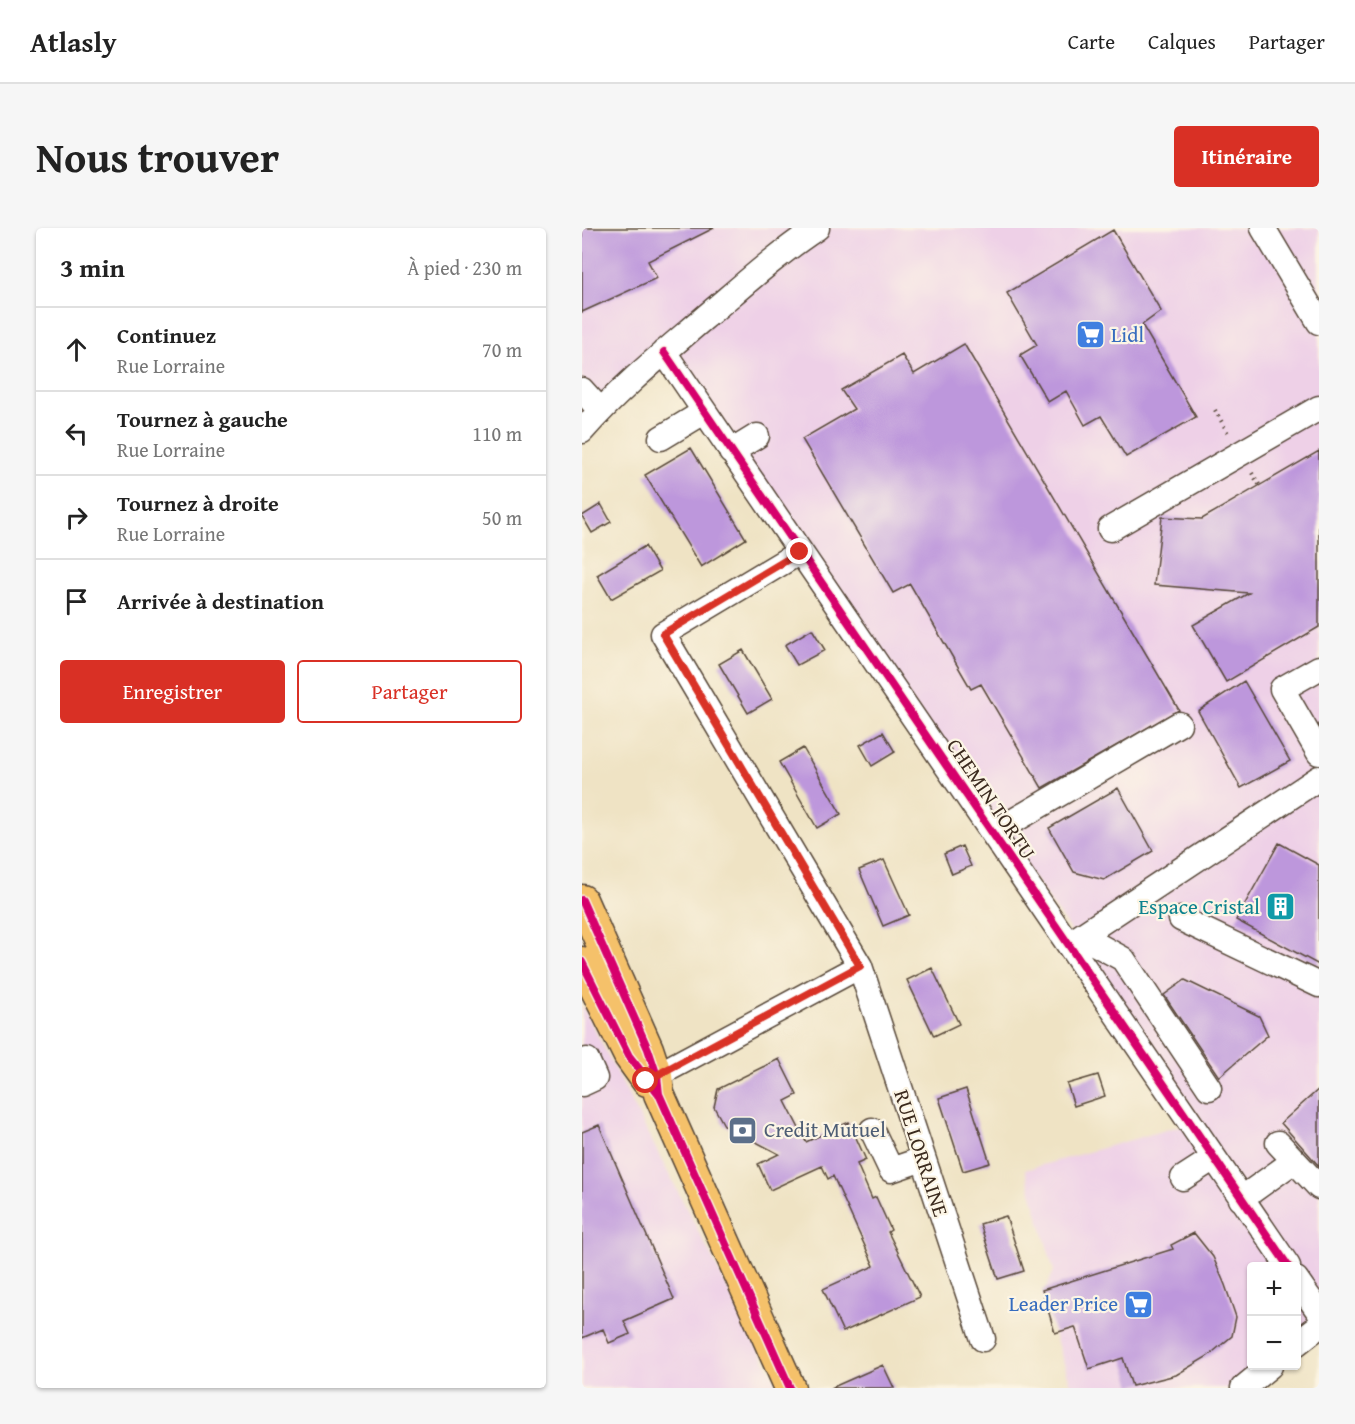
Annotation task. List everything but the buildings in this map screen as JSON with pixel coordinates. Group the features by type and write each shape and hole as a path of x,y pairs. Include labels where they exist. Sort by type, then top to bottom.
{"main road":[{"path":"582,900 648,1049 654,1083 790,1388"},
{"path":"582,962 629,1056 654,1083"}],"street":[{"path":"582,431 600,410 664,352 788,247 817,228"},
{"path":"1263,228 1319,322"},
{"name":"CHEMIN TORTU","path":"664,352 993,834 1075,940 1214,1158 1285,1262"},
{"path":"582,390 600,410"},
{"path":"1110,529 1319,408"},
{"path":"661,438 704,412"},
{"path":"731,452 757,436"},
{"name":"RUE LORRAINE","path":"800,552 663,634 860,966 983,1339"},
{"path":"1319,668 1282,689 1319,753"},
{"path":"993,834 1179,724"},
{"path":"1075,940 1319,778"},
{"path":"1181,919 1319,985"},
{"path":"1075,940 1123,959 1209,1088"},
{"path":"654,1083 860,966"},
{"path":"582,1084 595,1078 587,1060"},
{"path":"872,1130 891,1170 924,1159"},
{"path":"1278,1143 1319,1187"},
{"path":"1184,1178 1214,1158"},
{"path":"1241,1199 1294,1161"},
{"path":"1301,1286 1319,1312"},
{"path":"1301,1340 1319,1326"},
{"path":"1243,1388 1264,1370"}],"shaded area":[{"path":"582,228 1319,228 1319,1332 1301,1345 1301,1262 1247,1262 1247,1370 1269,1370 1244,1388 1072,1388 1042,1297 1054,1271 1025,1170 1201,1120 678,362 582,425"},
{"path":"582,1005 779,1388 582,1388"}],"cycle path":[{"path":"664,352 1285,1262"},
{"path":"582,900 648,1049 657,1076 659,1094 790,1388"},
{"path":"582,962 629,1056 659,1094"}],"place":[{"name":"Lidl","path":"1090,335"},
{"name":"Espace Cristal","path":"1281,907"},
{"name":"Credit Mutuel","path":"743,1130"},
{"name":"Leader Price","path":"1139,1304"}],"route":[{"path":"646,1081 860,966 663,634 800,552"}]}
